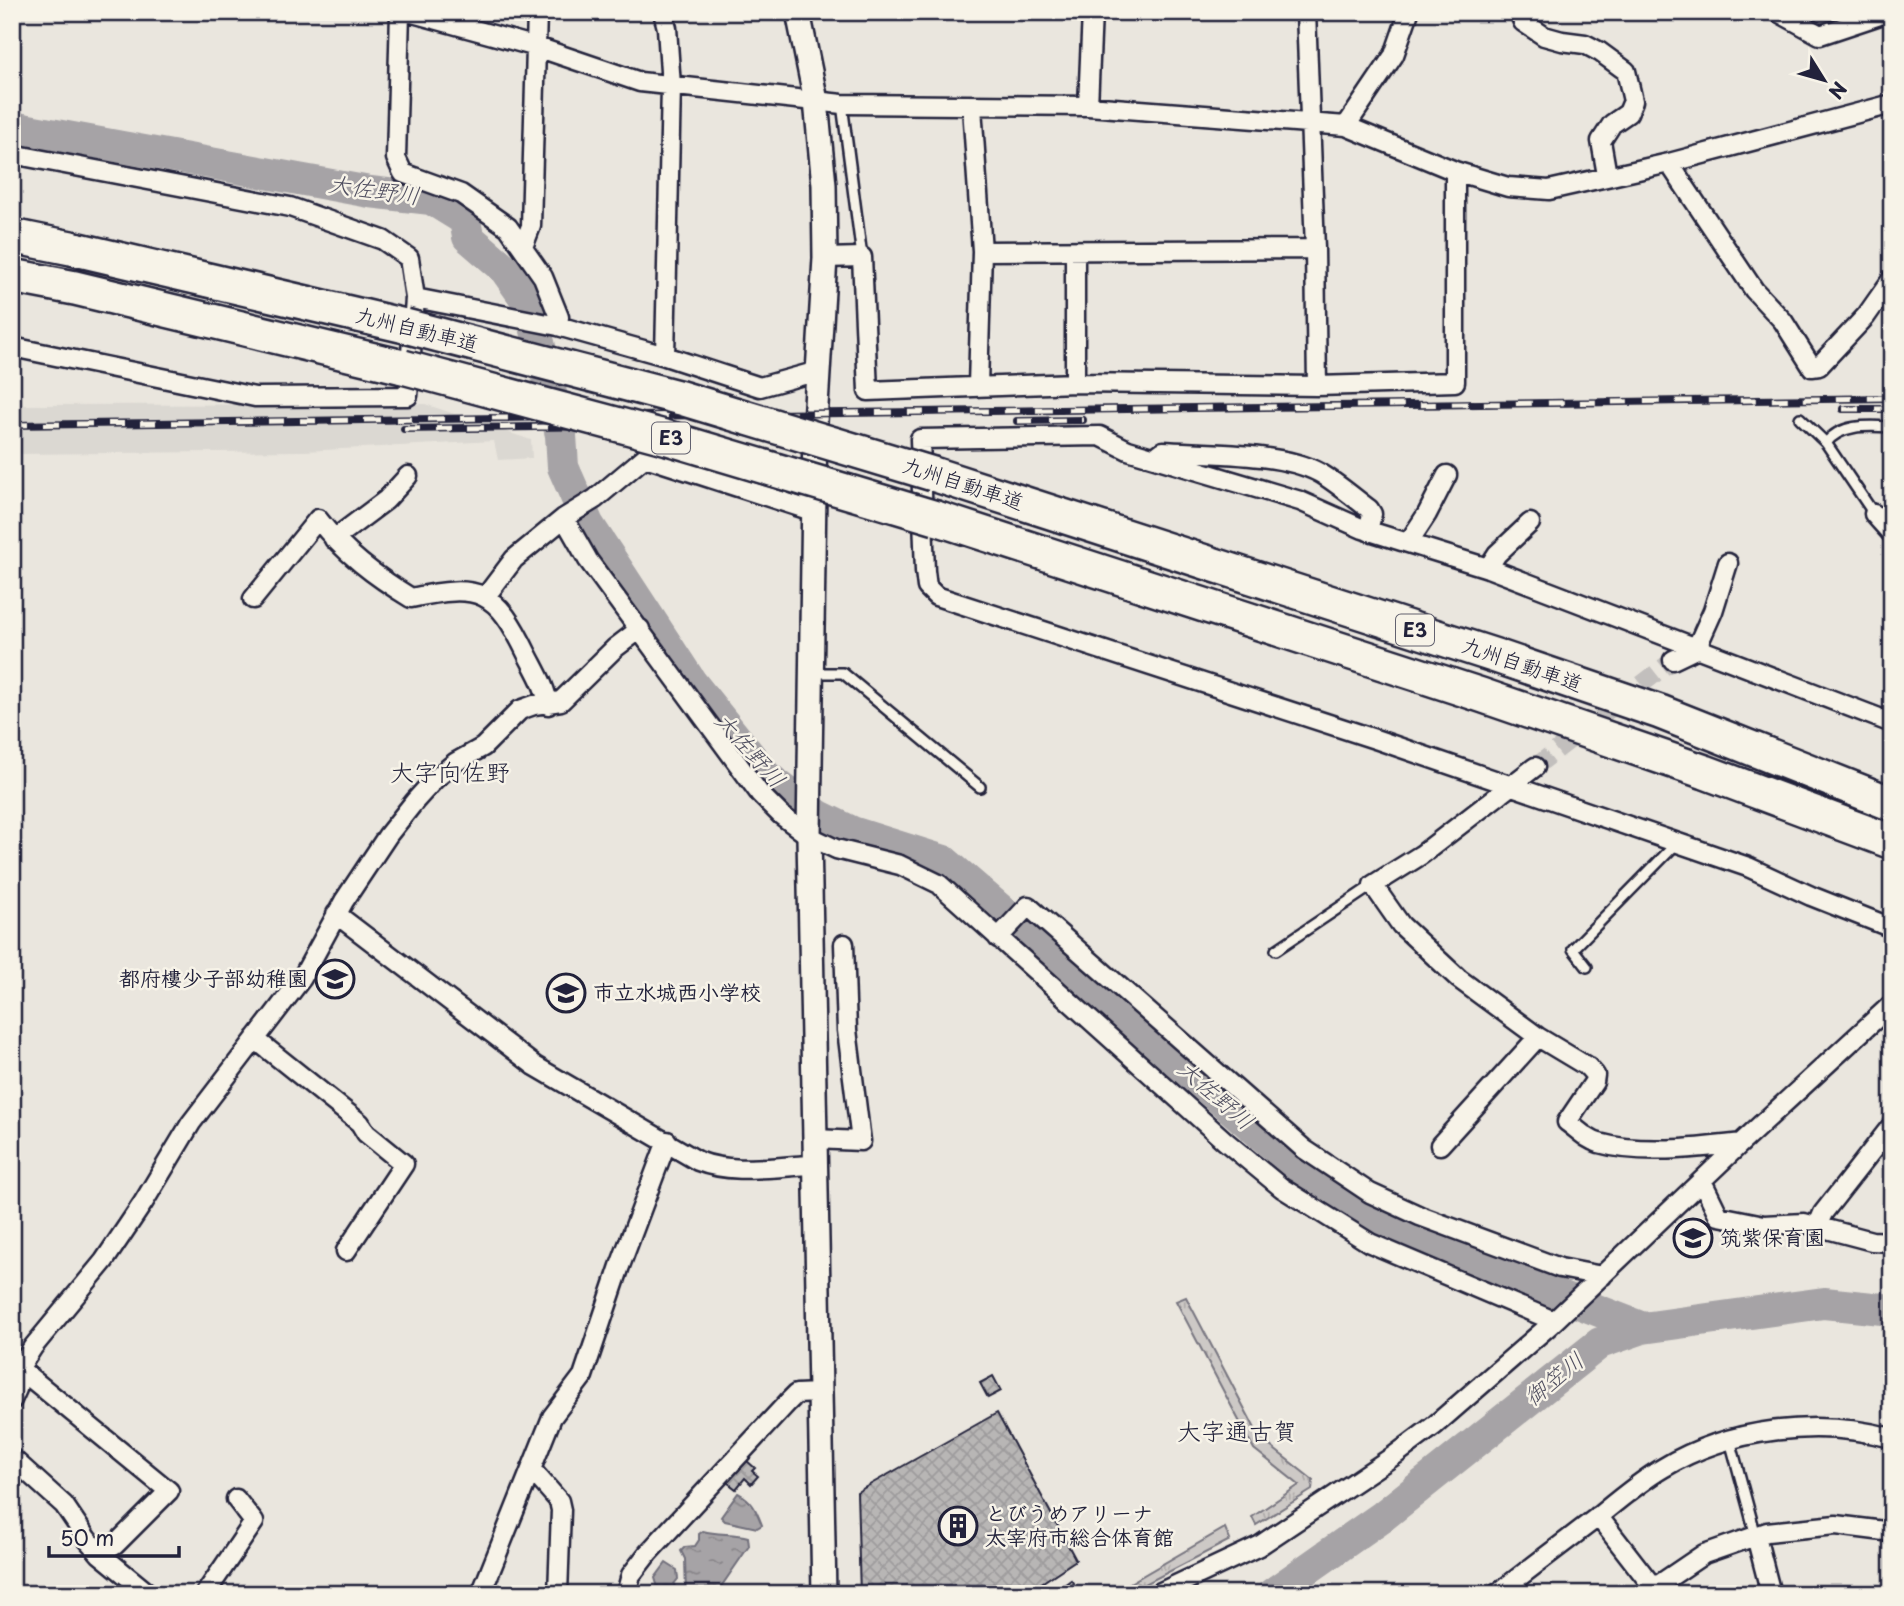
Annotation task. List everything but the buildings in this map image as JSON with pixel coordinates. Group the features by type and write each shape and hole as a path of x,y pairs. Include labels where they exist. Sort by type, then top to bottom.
{"highway":[{"name":"九州自動車道","path":"12,236 410,312 933,474 1496,656 1647,708 1892,804"},
{"name":"九州自動車道","path":"12,276 75,288 403,367 668,438 931,530 1481,695 1704,772 1892,842"}],"street":[{"path":"400,12 396,158 403,173 461,194 508,227 543,277 559,317 558,326"},
{"path":"409,12 537,47 640,82 842,104 1088,106 1346,126 1455,171 1508,187 1549,190 1669,163 1892,104"},
{"path":"523,247 531,226 537,12"},
{"path":"663,12 667,28 671,86 665,356"},
{"path":"798,12 816,101 824,185 825,258 818,371 809,836 824,1594"},
{"path":"1088,106 1092,12"},
{"path":"1306,12 1317,386"},
{"path":"1346,126 1394,55 1409,12"},
{"path":"1519,12 1523,22 1544,36 1586,44 1626,72 1633,101 1628,113 1612,124 1601,141 1607,175"},
{"path":"1778,12 1820,35 1889,12"},
{"path":"972,107 982,251 978,385"},
{"path":"12,153 290,207 383,240 409,258 408,396 253,398 12,347"},
{"path":"1669,163 1754,290 1783,321 1812,367 1819,366 1866,316 1892,279"},
{"path":"825,258 862,257 868,391 1075,383 1317,386 1455,382 1455,171"},
{"path":"982,251 1315,249"},
{"path":"1075,252 1075,383"},
{"path":"410,312 558,326 665,356 760,387 818,371"},
{"path":"1892,723 1488,568 1368,531 1300,501 1128,450 1100,436 920,439 931,530 928,587 936,596 1378,740 1677,842 1748,867 1811,896 1892,928"},
{"path":"1154,458 1163,451 1282,460 1302,466 1320,473 1369,509 1372,514 1368,531"},
{"path":"486,596 514,559 595,499 645,457 815,512"},
{"path":"1408,543 1447,475"},
{"path":"334,539 386,500 408,476"},
{"path":"1874,514 1892,534"},
{"path":"253,599 318,519 334,539 374,575 411,598 442,591 464,590 486,596 505,612 534,667 547,696 548,705"},
{"path":"565,519 587,560 760,794 781,815 809,836 836,849 900,865 939,884 1225,1141 1282,1188 1370,1243 1557,1319"},
{"path":"1488,568 1497,554 1530,523"},
{"path":"1673,660 1696,649 1713,611 1728,563"},
{"path":"12,1400 18,1390 22,1364 104,1261 191,1123 302,978 336,914 388,835 435,779 456,762 483,747 520,710 561,701 640,629"},
{"path":"1535,767 1421,855 1373,886 1401,925 1451,971 1538,1037 1588,1067 1595,1075 1594,1082 1567,1122 1598,1143 1635,1148 1672,1149 1741,1143"},
{"path":"998,938 1028,906 1304,1149 1370,1193 1420,1216 1560,1268 1599,1279"},
{"path":"336,914 535,1066 698,1161 712,1167 728,1168 815,1164"},
{"path":"814,1139 862,1141 847,1030 844,944"},
{"path":"1157,1594 1259,1546 1395,1455 1434,1425 1557,1319 1741,1143 1892,1004"},
{"path":"1440,1145 1538,1037"},
{"path":"255,1039 360,1123 366,1133 404,1164 346,1251"},
{"path":"1817,1227 1823,1213 1892,1125"},
{"path":"481,1594 552,1417 583,1376 620,1266 667,1141"},
{"path":"1702,1181 1719,1216 1763,1225 1804,1223 1872,1241 1892,1242"},
{"path":"21,1370 169,1491 115,1545 100,1554"},
{"path":"626,1594 631,1575 648,1553 788,1402 796,1394 821,1393"},
{"path":"1497,1594 1665,1466 1730,1440 1780,1430 1814,1429 1844,1430 1892,1438"},
{"path":"12,1458 64,1505 100,1554 149,1594"},
{"path":"531,1469 559,1501 561,1510 558,1594"},
{"path":"205,1594 254,1522 236,1499"},
{"path":"1598,1516 1649,1591 1703,1554 1756,1536 1836,1525 1892,1532"},
{"path":"1756,1536 1771,1594"}],"lane":[{"path":"842,104 862,257"},
{"path":"1800,418 1826,443 1874,514"},
{"path":"1826,443 1839,430 1871,426 1892,427"},
{"path":"811,673 843,673 979,787"},
{"path":"1587,967 1573,949 1677,842"},
{"path":"1276,950 1373,886"},
{"path":"1730,1440 1756,1536"}],"shaded area":[{"path":"425,404 531,440 532,458 498,460 494,441 305,451 12,454 12,405"}],"green space":[{"path":"1186,1297 1260,1438 1313,1480 1312,1490 1256,1525 1252,1517 1299,1485 1254,1449 1176,1301"},
{"path":"1225,1528 1230,1540 1126,1594 1111,1594"}],"water":[{"path":"738,1493 753,1506 762,1525 757,1528 725,1521 721,1517"},
{"path":"703,1531 748,1537 749,1546 716,1594 686,1594 685,1559 681,1551 685,1547 695,1546 699,1534"},
{"path":"666,1563 677,1570 678,1579 674,1584 677,1594 660,1594 655,1578"}],"waterway":[{"name":"大佐野川","path":"12,127 370,192 431,199 465,220 468,237 504,268 530,305 561,435 563,467 588,524 691,682 766,776 819,816 852,832 944,861 1357,1217 1643,1328"},
{"name":"御笠川","path":"1272,1594 1383,1516 1600,1343 1643,1328 1824,1303 1892,1310"}],"tunnel":[{"path":"1535,767 1673,660"}],"railway":[{"path":"12,425 1892,398"},
{"path":"1843,409 1892,409"},
{"path":"1017,421 1083,420"},
{"path":"404,429 677,425"}],"place":[{"name":"都府樓少子部幼稚園","path":"335,979"},
{"name":"市立水城西小学校","path":"566,993"},
{"name":"筑紫保育園","path":"1693,1238"},
{"name":"とびうめアリーナ 太宰府市総合体育館","path":"958,1526"}],"district":[{"name":"大字向佐野","path":"450,773"},
{"name":"大字通古賀","path":"1237,1432"}]}
